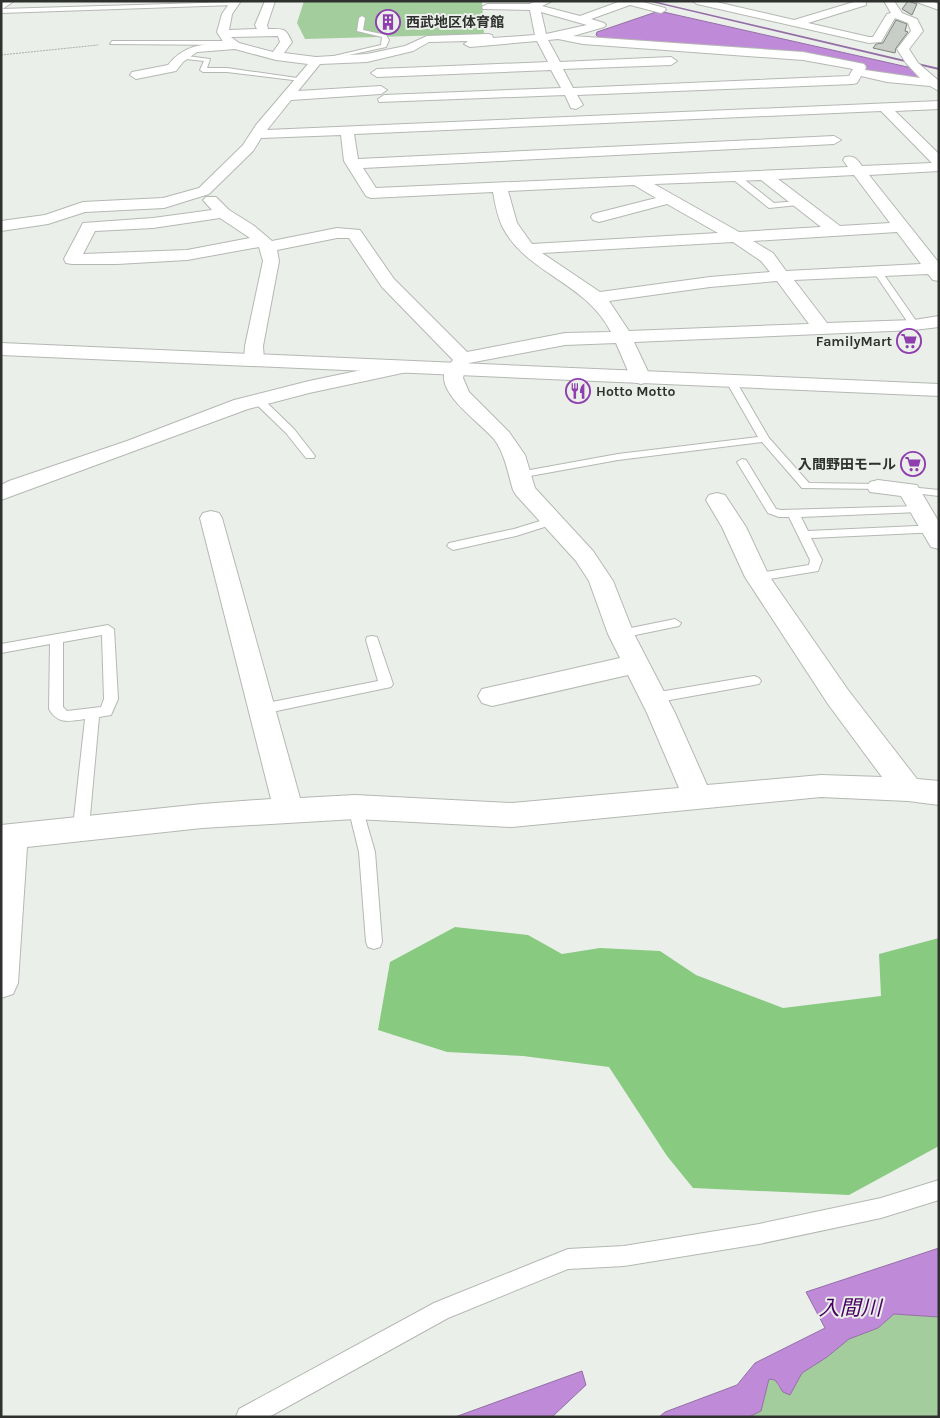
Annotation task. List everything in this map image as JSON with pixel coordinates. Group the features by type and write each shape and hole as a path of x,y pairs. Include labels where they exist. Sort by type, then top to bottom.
{"main road":[{"path":"1,7 9,1"},
{"path":"264,32 261,25 270,1"},
{"path":"534,7 534,5 546,1"},
{"path":"697,1 715,3 750,13 869,40 877,40 884,8"},
{"path":"919,1 939,7"},
{"path":"230,41 227,14 235,2"},
{"path":"580,20 627,2 661,10"},
{"path":"793,23 859,2 884,8 898,16 913,21 917,31 903,49 913,64 936,85"},
{"path":"230,41 276,56 319,60 372,56 409,49 427,39 489,40 541,38 558,36 600,25 534,7 487,4 489,40"},
{"path":"736,19 777,6"},
{"path":"534,7 541,38 600,152 608,163 735,236 767,257 822,329"},
{"path":"872,21 884,8"},
{"path":"834,32 853,27"},
{"path":"136,75 172,68 180,57 195,48 264,32 282,32 286,42 276,56"},
{"path":"558,36 583,41 753,56 810,111 859,170 937,271"},
{"path":"372,56 392,128"},
{"path":"287,96 568,91 853,80 860,67 803,56 753,56 683,61 376,73"},
{"path":"1,226 48,219 83,208 170,202 204,191 248,148 259,134 261,128 300,79 319,60"},
{"path":"857,72 936,85"},
{"path":"259,134 939,105"},
{"path":"885,108 939,162"},
{"path":"347,130 352,164 371,194 939,167"},
{"path":"352,164 834,140"},
{"path":"763,174 835,230"},
{"path":"582,183 612,243"},
{"path":"500,187 511,228 527,249 596,298 607,311 622,337 641,378"},
{"path":"204,191 223,213 248,228 265,244 271,261 254,346 278,395"},
{"path":"599,217 669,199"},
{"path":"223,213 153,223 88,226 72,259 117,259 187,255 336,233 354,233 388,283 459,364"},
{"path":"527,249 902,227"},
{"path":"596,298 710,282 781,276 877,271 937,271"},
{"path":"459,364 565,339 914,325 939,321"},
{"path":"1,349 400,368 459,364 732,383 939,390"},
{"path":"459,364 453,378 460,394 502,436 514,455 524,490 585,556 601,581 621,634 653,698 697,796"},
{"path":"1,493 24,482 133,445 219,411 278,395 400,368"},
{"path":"878,486 914,500 936,534"},
{"path":"717,500 734,527 757,578 838,697 908,789"},
{"path":"211,518 289,810"},
{"path":"492,696 635,664"},
{"path":"1,983 7,836 202,816 355,807 512,815 697,796 821,786 908,789 939,794"}],"lane":[{"path":"1,11 235,2"},
{"path":"319,60 384,46 386,40 384,36 360,31 362,18"},
{"path":"112,42 230,41"},
{"path":"180,57 208,60 203,70 227,70 300,79"},
{"path":"733,176 772,206 798,202"},
{"path":"877,271 914,325"},
{"path":"732,383 765,439 806,486 878,486"},
{"path":"258,400 290,430 310,456"},
{"path":"519,475 618,456 765,439"},
{"path":"742,462 772,511 779,514 914,500 939,493"},
{"path":"757,578 814,568 816,560 794,513"},
{"path":"453,546 516,532 553,521"},
{"path":"804,535 936,534"},
{"path":"621,634 676,623"},
{"path":"1,650 57,639 108,629 111,699 106,711 64,717 56,709 57,639"},
{"path":"262,709 386,684 372,640"},
{"path":"653,698 754,681"},
{"path":"81,827 93,712"},
{"path":"355,807 367,852 374,942"},
{"path":"247,1417 440,1310 568,1259 624,1256 759,1234 881,1208 939,1190"}],"path":[{"path":"1,55 112,42"}],"green space":[{"path":"304,1 482,1 484,34 305,39 297,23"},
{"path":"455,927 528,935 562,954 600,948 660,951 696,975 783,1008 881,996 879,954 939,938 939,1146 849,1195 693,1188 667,1156 609,1067 523,1056 447,1052 378,1030 390,962"},
{"path":"894,1314 939,1317 939,1417 749,1417 761,1411 769,1379 775,1380 778,1386 790,1395 802,1373 827,1357 849,1339 878,1328"}],"water":[{"path":"659,11 912,68 926,80 863,71 863,66 675,43 604,41 596,35 597,32"},
{"name":"入間川","path":"939,1248 939,1317 894,1314 878,1328 849,1339 827,1357 802,1373 790,1395 783,1392 775,1380 769,1379 761,1411 749,1417 659,1417 665,1412 737,1385 755,1363 825,1328 806,1292"},
{"path":"582,1371 586,1385 552,1417 455,1417"}],"building":[{"path":"908,1 917,4 912,15 902,9"},
{"path":"896,20 907,24 905,31 908,32 896,48 895,53 873,48 876,44 883,43"}],"waterway":[{"path":"648,1 939,69"}],"place":[{"name":"西武地区体育館","path":"388,22"},
{"name":"FamilyMart","path":"909,341"},
{"name":"Hotto Motto","path":"578,391"},
{"name":"入間野田モール","path":"913,464"}]}
